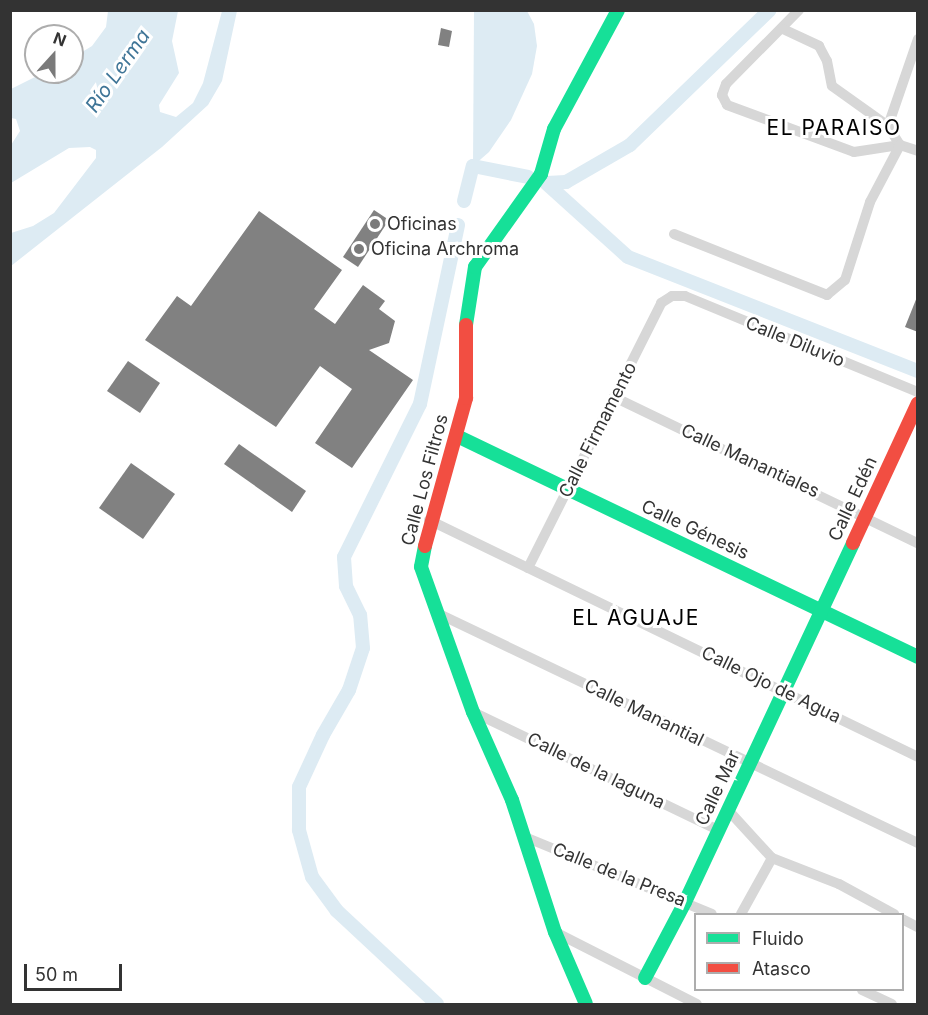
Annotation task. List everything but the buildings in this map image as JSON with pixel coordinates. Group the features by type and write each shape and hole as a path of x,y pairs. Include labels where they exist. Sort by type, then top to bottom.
{"street":[{"name":"Calle Los Filtros","path":"586,1005 555,932 525,837 473,712 421,567 429,519 457,436 466,398 466,307 475,267 541,174 554,129 618,10"},
{"path":"798,10 783,29 726,84 722,95 727,105 854,152 900,145 918,151"},
{"path":"783,29 819,46 827,61 832,86 888,126 900,145"},
{"path":"888,126 918,39"},
{"path":"674,234 827,295 845,280 870,202 900,145"},
{"name":"Calle Diluvio","path":"672,296 685,297 918,392"},
{"name":"Calle Firmamento","path":"528,568 661,303 672,296"},
{"name":"Calle Manantiales","path":"614,397 866,516 918,543"},
{"name":"Calle Edén","path":"821,610 918,403"},
{"name":"Calle Génesis","path":"457,436 918,657"},
{"name":"Calle Ojo de Agua","path":"429,519 918,757"},
{"name":"Calle Mar","path":"645,978 685,902 821,610"},
{"name":"Calle Manantial","path":"436,613 918,843"},
{"name":"Calle de la laguna","path":"473,712 718,830"},
{"path":"728,810 772,858 839,884 890,913"},
{"name":"Calle de la Presa","path":"525,837 708,913"},
{"path":"742,913 772,858"},
{"path":"904,920 918,927"},
{"path":"555,932 697,1005"},
{"path":"864,991 892,1005"}],"water":[{"name":"Río Lerma","path":"108,11 178,11 172,41 179,73 159,105 160,112 176,117 193,103 203,83 222,11 237,11 222,81 208,105 162,147 11,266 11,233 33,226 54,213 96,158 96,150 90,147 69,148 11,183 11,145 20,131 16,119 11,118 11,89 24,82 84,84 84,51 92,46 106,27"},
{"path":"474,11 527,11 534,24 537,46 532,74 511,120 489,152 473,166"}],"waterway":[{"path":"547,183 566,182 630,145 770,10"},
{"path":"464,201 473,166 528,177"},
{"path":"546,183 628,257 918,371"},
{"path":"437,1004 337,911 312,877 299,830 299,787 323,735 349,690 363,648 360,615 346,586 344,557 420,404 458,225"}],"traffic: fast":[{"path":"466,325 475,267 541,174 554,129 618,10"},
{"path":"457,436 918,657"},
{"path":"645,978 685,902 853,543"},
{"path":"425,546 421,567 473,712 512,800 555,932 586,1004"}],"traffic: jam":[{"path":"425,546 466,398 466,325"},
{"path":"853,543 918,403"}],"place":[{"name":"Oficinas","path":"375,224"},
{"name":"Oficina Archroma","path":"359,249"}],"district":[{"name":"EL PARAISO","path":"834,128"},
{"name":"EL AGUAJE","path":"636,618"}]}
